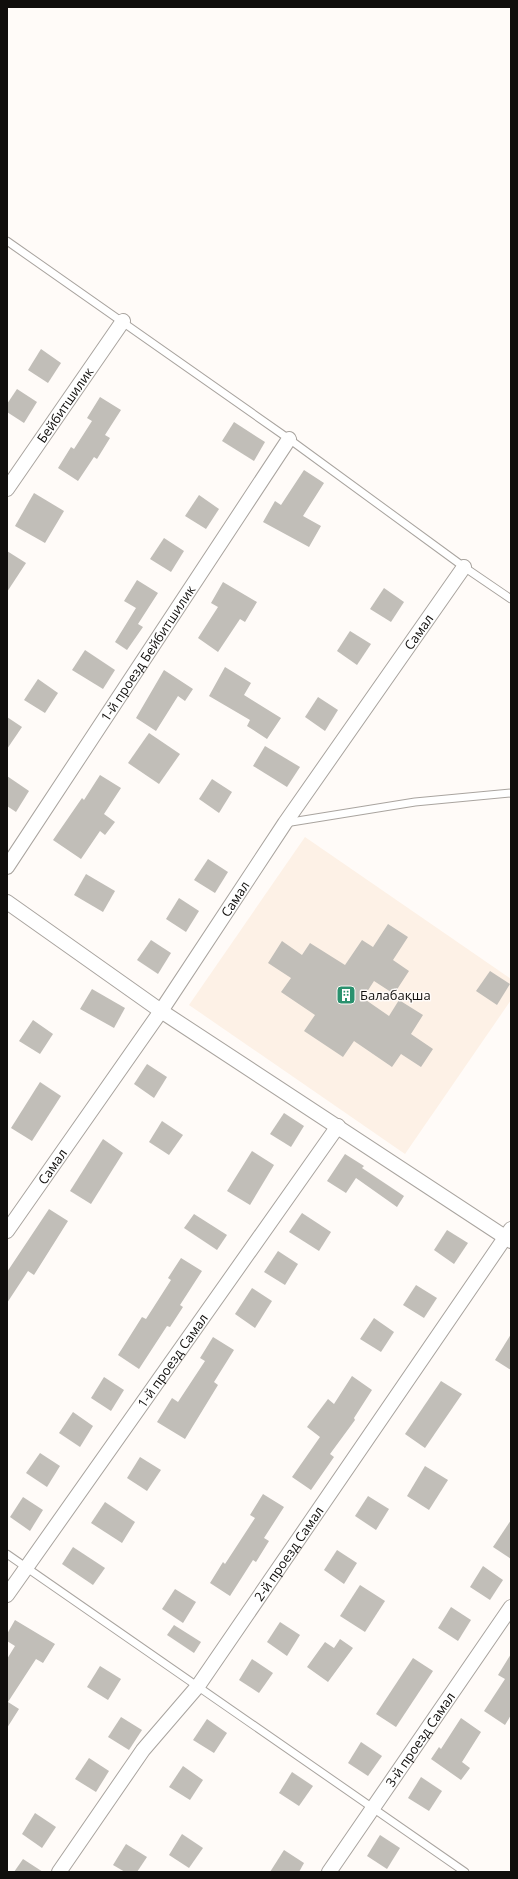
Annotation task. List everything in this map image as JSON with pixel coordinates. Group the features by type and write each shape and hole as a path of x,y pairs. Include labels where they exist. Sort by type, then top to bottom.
{"street":[{"name":"Бейбитшилик","path":"7,489 123,321"},
{"name":"1-й проезд Бейбитшилик","path":"7,867 289,439"},
{"name":"Самал","path":"7,1230 161,1011 285,823 464,567"},
{"path":"7,902 161,1011 509,1236"},
{"name":"1-й проезд Самал","path":"7,1595 338,1126"},
{"name":"2-й проезд Самал","path":"60,1872 143,1750 198,1686 509,1236"},
{"name":"3-й проезд Самал","path":"329,1872 511,1607"}],"lane":[{"path":"7,241 123,321 289,439 464,567 511,599"},
{"path":"285,823 415,802 511,793"},
{"path":"7,1554 374,1807 465,1872"}],"shaded area":[{"path":"305,837 511,979 511,1000 405,1154 189,1005"}],"building":[{"path":"41,349 61,363 48,383 28,370"},
{"path":"17,389 37,402 24,423 7,412 7,404"},
{"path":"100,397 121,410 105,435 110,438 97,459 94,457 78,481 58,468 71,447 74,449 92,421 87,418"},
{"path":"234,422 265,442 254,461 222,441"},
{"path":"304,470 324,483 303,516 321,526 309,547 263,522 275,501 281,505"},
{"path":"34,493 64,511 45,543 15,526"},
{"path":"199,495 219,509 206,529 185,516"},
{"path":"164,538 184,551 171,572 150,559"},
{"path":"7,551 26,563 7,592"},
{"path":"137,580 158,593 138,624 143,627 127,650 115,642 136,608 124,601"},
{"path":"223,582 257,602 245,622 240,619 218,652 198,638 218,607 211,603"},
{"path":"384,588 404,602 391,622 370,609"},
{"path":"350,631 371,644 357,665 337,651"},
{"path":"85,650 115,670 103,689 72,670"},
{"path":"225,667 251,683 244,695 281,718 267,739 247,726 250,720 209,696"},
{"path":"164,670 193,689 185,701 178,696 156,731 136,718"},
{"path":"38,679 58,693 45,713 24,700"},
{"path":"318,697 338,710 325,731 305,717"},
{"path":"7,717 22,727 7,749"},
{"path":"149,733 180,754 159,784 128,763"},
{"path":"265,746 300,767 287,787 253,766"},
{"path":"100,775 121,788 104,814 115,822 105,835 100,831 81,859 53,840 82,798 84,800"},
{"path":"7,776 29,791 16,812 7,806"},
{"path":"212,779 232,792 219,813 199,799"},
{"path":"208,859 228,872 215,893 194,880"},
{"path":"86,874 115,891 103,912 74,895"},
{"path":"179,898 199,911 186,932 166,919"},
{"name":"Балабақша","path":"388,924 408,937 393,960 409,971 394,994 374,981 363,998 389,1016 399,1000 423,1015 411,1034 433,1049 421,1067 401,1054 392,1067 354,1041 343,1057 304,1031 315,1015 281,992 291,978 268,963 282,941 302,955 310,943 345,965 362,940 373,947"},
{"path":"151,940 171,953 158,974 137,960"},
{"path":"490,971 510,984 497,1005 476,991"},
{"path":"92,989 125,1008 114,1028 80,1009"},
{"path":"33,1020 53,1034 40,1054 19,1041"},
{"path":"147,1064 167,1077 154,1098 134,1084"},
{"path":"40,1082 61,1096 32,1141 11,1128"},
{"path":"284,1113 304,1126 291,1147 270,1134"},
{"path":"162,1121 183,1135 169,1155 149,1142"},
{"path":"103,1139 123,1153 91,1204 70,1191"},
{"path":"252,1151 274,1165 250,1205 227,1191"},
{"path":"345,1154 364,1166 362,1168 404,1196 397,1207 356,1178 346,1193 327,1181"},
{"path":"49,1209 68,1221 34,1275 28,1271 7,1303 7,1272"},
{"path":"302,1213 331,1232 319,1251 289,1232"},
{"path":"194,1214 227,1235 217,1250 184,1228"},
{"path":"447,1230 468,1243 454,1264 434,1250"},
{"path":"278,1251 298,1264 285,1285 264,1272"},
{"path":"181,1258 202,1271 180,1305 183,1307 170,1327 167,1326 139,1369 118,1355 142,1317 146,1319 171,1280 168,1278"},
{"path":"416,1285 437,1298 424,1318 403,1305"},
{"path":"252,1288 272,1301 255,1328 235,1314"},
{"path":"374,1318 394,1332 381,1352 360,1339"},
{"path":"511,1334 511,1370 495,1360"},
{"path":"213,1337 234,1350 214,1382 218,1385 185,1439 157,1422 172,1398 178,1402 205,1361 200,1358"},
{"path":"352,1376 372,1390 354,1418 355,1420 330,1454 334,1457 311,1490 292,1477 320,1437 307,1427 328,1399 334,1404"},
{"path":"104,1377 124,1390 111,1411 91,1398"},
{"path":"441,1381 462,1394 425,1448 405,1434"},
{"path":"73,1412 93,1426 80,1447 59,1433"},
{"path":"40,1453 60,1466 47,1487 26,1473"},
{"path":"140,1457 161,1470 147,1491 127,1478"},
{"path":"425,1466 448,1480 429,1510 407,1496"},
{"path":"263,1494 284,1507 264,1538 269,1541 256,1562 253,1560 230,1596 210,1583 223,1562 225,1564 255,1518 250,1515"},
{"path":"368,1496 389,1509 376,1530 355,1516"},
{"path":"23,1497 43,1510 30,1531 10,1517"},
{"path":"105,1502 135,1522 122,1543 91,1523"},
{"path":"511,1520 511,1559 493,1547"},
{"path":"73,1547 105,1568 93,1585 62,1564"},
{"path":"337,1550 357,1563 344,1584 324,1570"},
{"path":"483,1566 503,1580 490,1600 470,1587"},
{"path":"360,1585 385,1601 365,1632 340,1616"},
{"path":"175,1589 196,1602 183,1623 162,1609"},
{"path":"451,1607 471,1620 458,1641 438,1628"},
{"path":"15,1620 55,1644 43,1663 36,1659 8,1702 19,1709 7,1728 7,1659 15,1646 7,1641 7,1634"},
{"path":"280,1622 300,1635 287,1656 267,1642"},
{"path":"174,1625 201,1642 194,1653 167,1635"},
{"path":"340,1639 353,1648 328,1682 307,1667 325,1642 334,1648"},
{"path":"511,1654 511,1715 505,1725 484,1711 505,1679 498,1675"},
{"path":"413,1658 433,1671 396,1727 376,1714"},
{"path":"252,1659 273,1673 259,1693 239,1680"},
{"path":"100,1666 121,1679 108,1700 87,1687"},
{"path":"121,1717 142,1730 129,1750 108,1737"},
{"path":"461,1718 481,1732 462,1762 470,1768 461,1780 431,1759 439,1747 441,1749"},
{"path":"207,1719 227,1733 214,1753 193,1740"},
{"path":"361,1742 382,1756 368,1776 348,1763"},
{"path":"89,1758 109,1771 96,1792 75,1779"},
{"path":"183,1766 203,1780 190,1800 169,1787"},
{"path":"292,1772 313,1786 299,1806 279,1793"},
{"path":"421,1777 442,1791 429,1811 408,1798"},
{"path":"35,1813 56,1827 42,1848 22,1834"},
{"path":"182,1834 203,1848 189,1868 169,1855"},
{"path":"380,1835 400,1848 387,1869 367,1856"},
{"path":"126,1844 147,1857 137,1872 125,1872 113,1865"},
{"path":"284,1850 304,1863 299,1872 270,1872"},
{"path":"23,1859 43,1872 14,1872"}],"place":[{"name":"Балабақша","path":"346,995"}]}
